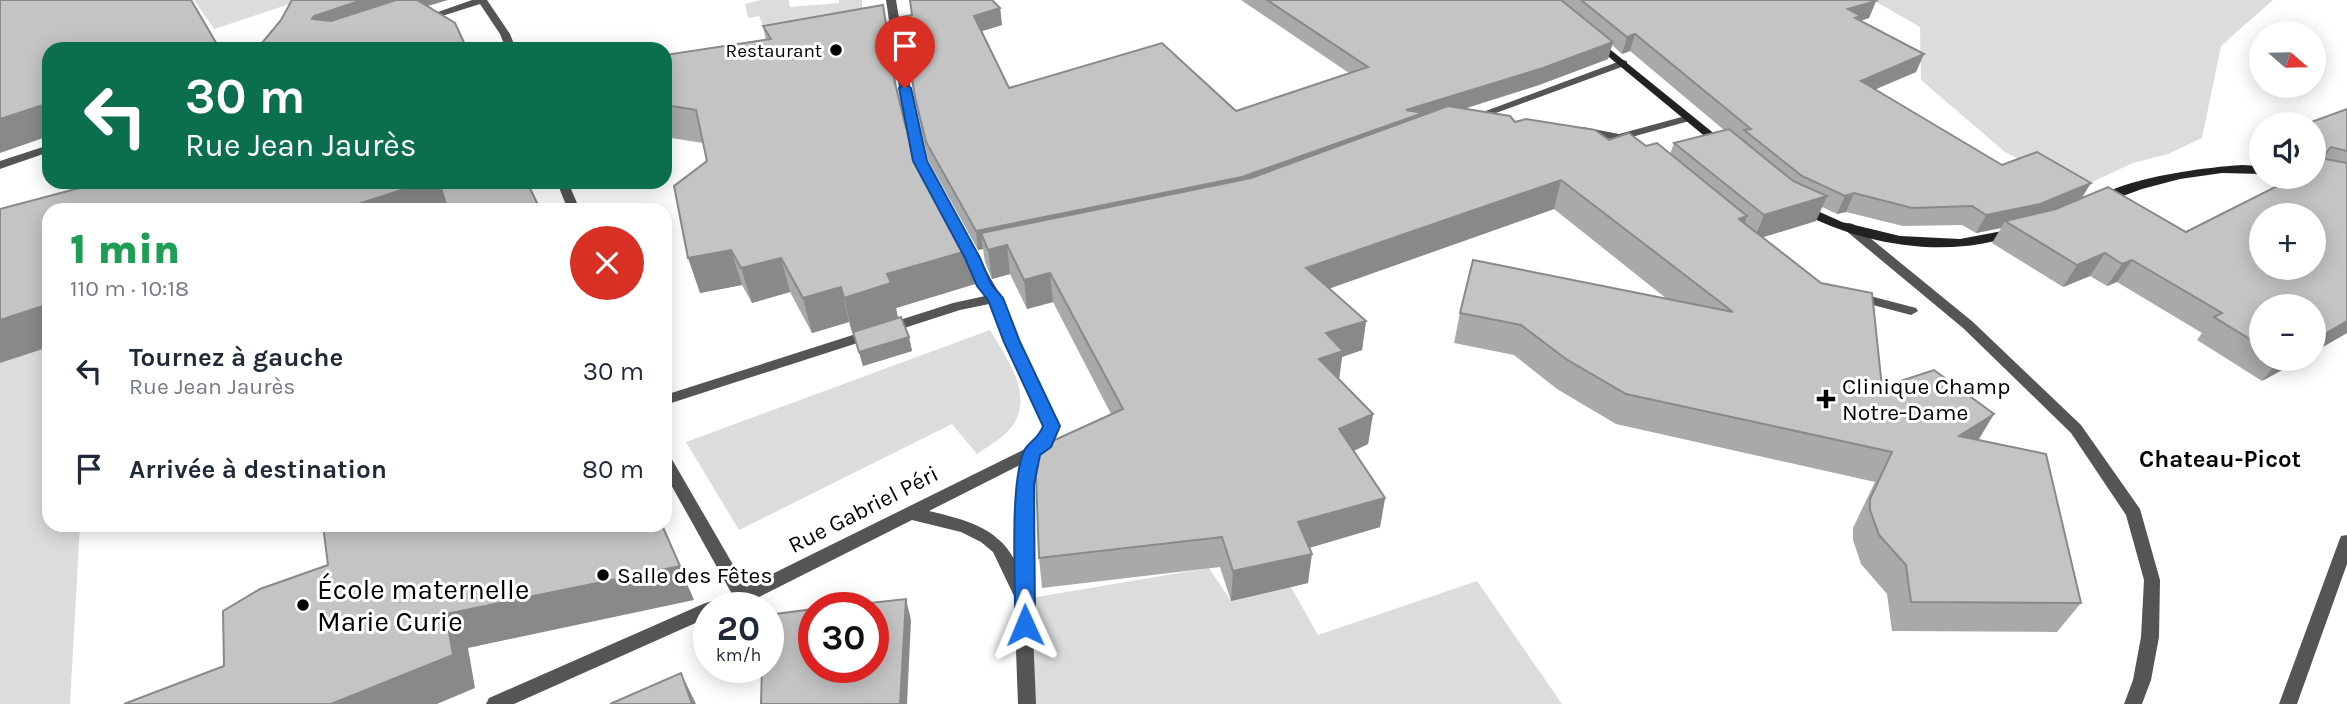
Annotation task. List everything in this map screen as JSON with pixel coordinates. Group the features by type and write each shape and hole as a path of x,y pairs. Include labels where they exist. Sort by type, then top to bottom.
{"street":[{"path":"409,24 482,0 508,42"},
{"path":"891,0 909,115 920,161 927,173"},
{"path":"1585,32 1729,151"},
{"path":"1463,122 1623,63"},
{"path":"1567,127 1619,137 1689,118"},
{"path":"1619,137 1639,155"},
{"path":"0,165 42,150"},
{"path":"2090,205 2129,188 2168,179 2238,167 2249,168"},
{"path":"1789,200 1811,214 1905,242 1961,243 2026,230"},
{"path":"953,222 978,257 985,286 995,298 1012,342 1052,426 1045,442 1032,452 1025,485 1027,704"},
{"path":"1849,227 1968,325 2076,429 2134,513 2152,580 2150,637 2142,680 2133,704"},
{"path":"1837,290 1911,311"},
{"path":"672,398 958,306 995,298"},
{"name":"Rue Gabriel Péri","path":"753,592 1032,452"},
{"path":"672,472 740,592"},
{"path":"910,513 951,521 993,541 1025,599"},
{"path":"2288,704 2347,541"},
{"path":"495,704 693,617"}],"shaded area":[{"path":"194,0 302,0 214,29"},
{"path":"761,0 789,0 790,7 839,3 839,0 862,0 862,34 780,38 775,24 763,26 759,16 748,18 745,4"},
{"path":"1873,0 2273,0 2221,46 2202,138 2168,154 2133,163 2075,190 2005,152 1921,80 1920,27"},
{"path":"990,330 1015,374 1019,386 1019,410 1008,432 977,454 952,424 739,530 686,442"},
{"path":"42,348 42,532 80,532 70,704 0,704 0,363"},
{"path":"1209,568 1231,601 1291,587 1318,635 1477,581 1562,704 1027,704 1025,599"}],"building":[{"path":"0,0 191,0 216,42 42,42 42,105 0,119"},
{"path":"292,0 362,0 312,19 331,21 396,0 417,0 455,23 464,42 263,42 281,20"},
{"path":"910,0 992,0 1000,8 974,16 1009,88 1162,43 1236,111 1368,67 1267,0 1561,0 1613,42 1543,68 1406,110 1423,113 1242,177 976,231 926,142 915,97 902,17 912,15"},
{"path":"1581,0 1876,1 1848,9 1861,16 1855,18 1924,54 1861,81 2002,165 2037,152 2091,183 2040,204 1986,215 1972,206 1912,208 1854,193 1845,196 1802,176 1744,130 1751,129 1635,34 1627,37"},
{"path":"883,5 895,83 906,128 960,225 970,250 887,274 891,283 844,298 841,287 803,298 781,258 741,268 731,250 688,258 674,186 707,161 696,110 672,106 672,54 771,39 763,26"},
{"path":"1448,106 1510,116 1515,122 1526,119 1595,130 1609,140 1629,133 1646,146 1657,143 1747,216 1739,219 1821,283 1872,293 1882,387 1934,370 1994,414 1959,436 2046,454 2081,603 1911,602 1906,565 1879,535 1870,510 1870,499 1892,452 1626,394 1566,359 1521,325 1460,313 1473,260 1733,312 1561,180 1306,268 1366,321 1326,333 1343,351 1319,359 1373,414 1339,429 1385,498 1298,522 1312,554 1233,571 1222,537 1039,558 1035,449 1123,409 1050,273 1024,280 1007,245 988,250 981,233 1251,178"},
{"path":"2347,109 2347,151 2331,147 2326,153 2326,117"},
{"path":"1729,129 1793,181 1827,196 1764,215 1674,143"},
{"path":"2326,159 2347,163 2347,321 2326,333 2326,294 2249,294 2249,339 2214,317 2222,313 2132,260 2122,264 2105,253 2077,265 2005,221 2056,209 2108,187 2186,232 2271,189 2326,189"},
{"path":"76,189 404,189 362,203 42,203 42,306 0,320 0,209"},
{"path":"441,189 530,189 537,203 446,203"},
{"path":"901,317 909,337 859,352 853,332"},
{"path":"324,532 665,532 680,566 446,614 453,655 331,704 124,704 224,666 223,611 260,589 328,565"},
{"path":"906,599 900,704 761,704 762,683 784,683 784,613 798,611 798,683 889,683 889,601"},
{"path":"681,673 692,704 610,704"}],"place":[{"name":"Restaurant","path":"836,50"},
{"name":"Clinique Champ Notre-Dame","path":"1826,399"},
{"name":"Salle des Fêtes","path":"603,575"},
{"name":"École maternelle Marie Curie","path":"303,605"}],"district":[{"name":"Chateau-Picot","path":"2220,459"}],"route":[{"path":"905,88 920,161 973,258 985,286 995,298 1012,342 1052,426 1045,442 1032,452 1025,485 1025,625"}]}
